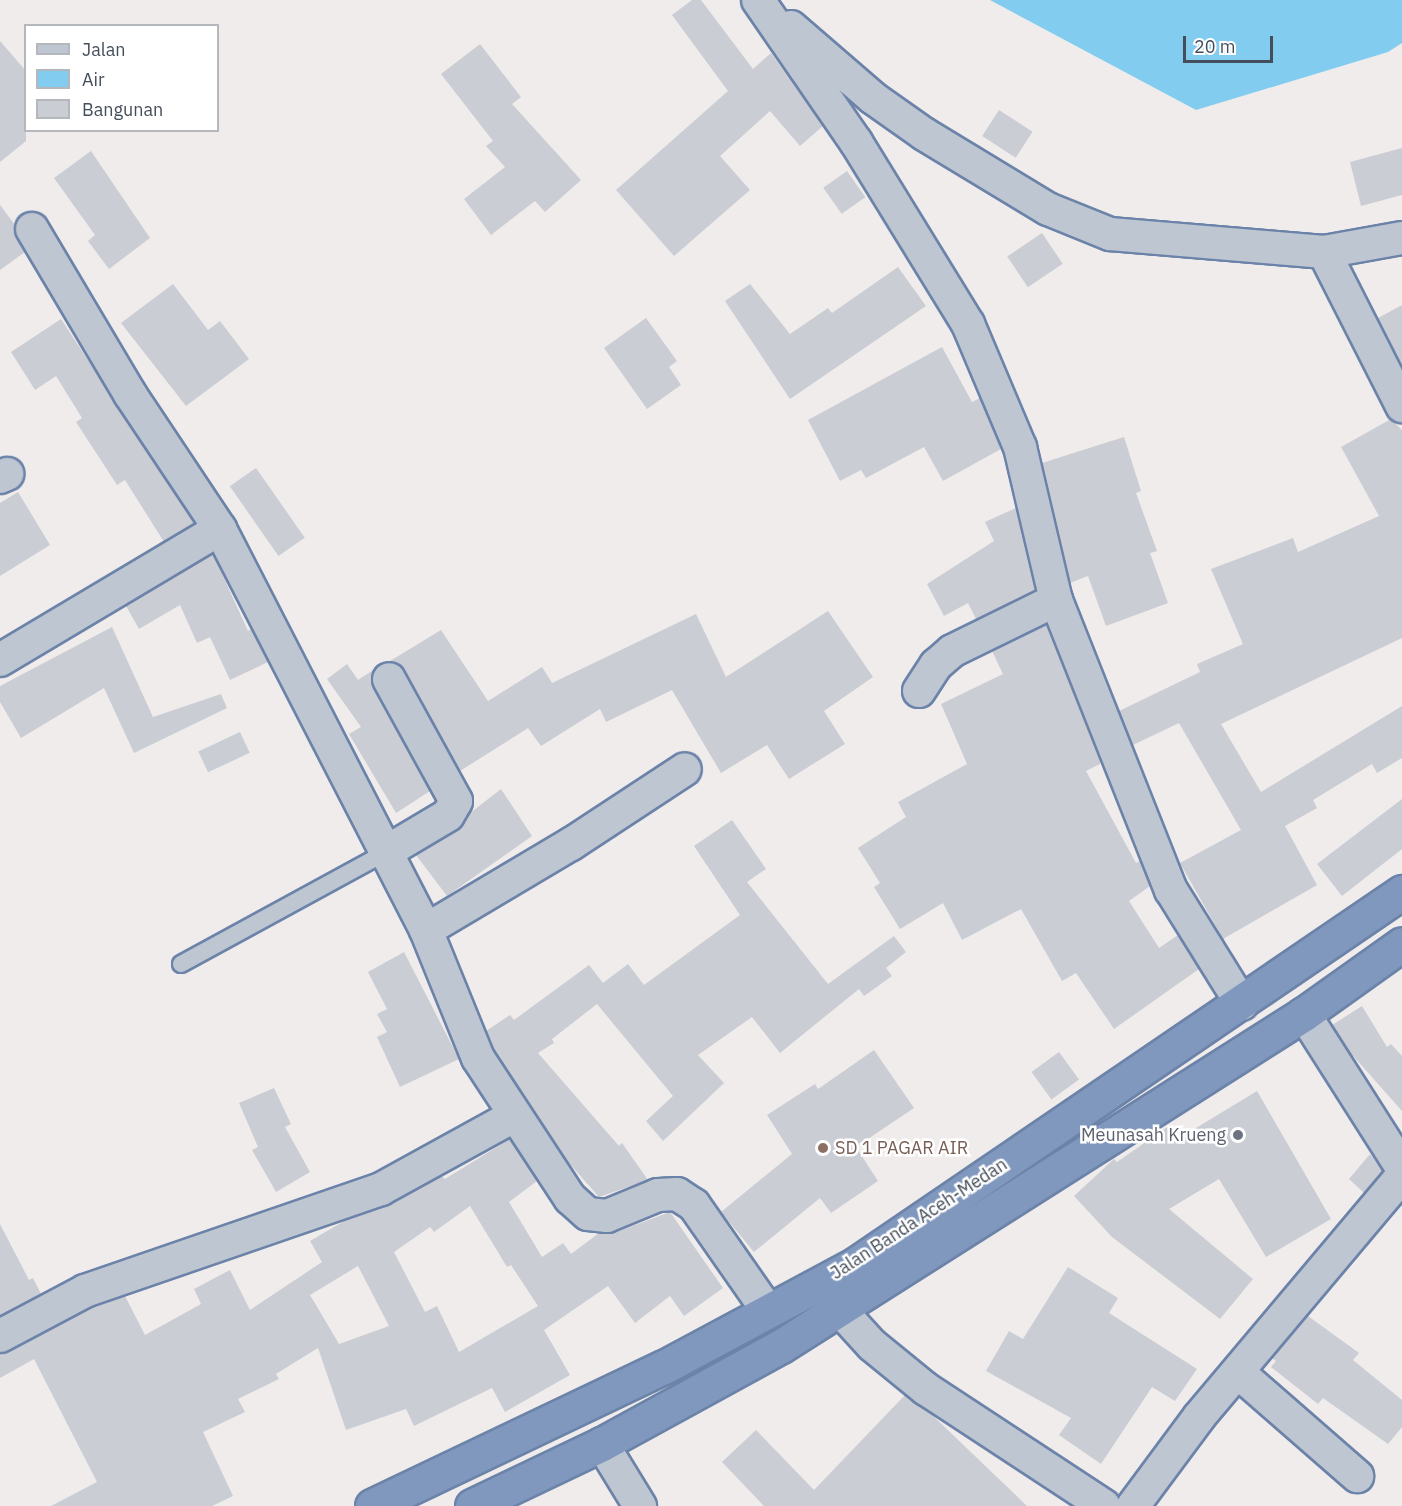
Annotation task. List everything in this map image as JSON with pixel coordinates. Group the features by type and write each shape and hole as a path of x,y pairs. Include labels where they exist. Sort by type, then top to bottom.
{"highway":[{"name":"Jalan Banda Aceh-Medan","path":"372,1506 664,1367 856,1264 1242,1004 1402,892"},
{"name":"Jalan Banda Aceh-Medan","path":"472,1506 602,1444 840,1310 1304,1014 1402,944"}],"street":[{"path":"760,0 873,98 924,134 1048,209 1110,234 1324,252 1402,238"},
{"path":"760,0 856,142 968,324 1020,447 1056,600 1171,890 1242,1004"},
{"path":"32,229 130,393 220,529 426,930 478,1058 514,1116 570,1198 588,1214 607,1216 658,1195 677,1194 694,1205 768,1311"},
{"path":"1324,252 1402,406"},
{"path":"0,660 220,529"},
{"path":"919,691 936,665 952,651 1056,600"},
{"path":"386,852 448,815 456,801 389,679"},
{"path":"426,930 571,844 685,769"},
{"path":"1304,1014 1402,1168"},
{"path":"0,1336 85,1291 381,1189 514,1116"},
{"path":"1133,1506 1200,1417 1402,1176"},
{"path":"840,1310 872,1345 926,1389 1104,1506"},
{"path":"1239,1373 1357,1476"},
{"path":"602,1444 640,1506"}],"lane":[{"path":"181,964 386,852"}],"water":[{"path":"990,0 1402,0 1402,43 1388,52 1196,110"}],"building":[{"path":"692,0 701,0 753,69 771,53 823,126 800,146 770,111 720,156 750,190 674,256 616,190 728,91 672,15"},
{"path":"0,41 24,69 26,141 0,162"},
{"path":"480,44 521,97 512,104 581,180 545,212 535,201 491,235 464,199 505,167 486,146 493,141 441,74"},
{"path":"999,110 1033,132 1016,158 982,136"},
{"path":"1402,148 1402,195 1361,206 1350,162"},
{"path":"91,151 150,238 109,269 88,241 95,235 54,178"},
{"path":"847,171 865,197 842,214 823,188"},
{"path":"0,205 15,225 25,252 0,270"},
{"path":"1042,233 1063,264 1028,287 1007,256"},
{"path":"898,267 926,306 790,399 725,301 750,284 790,334 828,308 832,313"},
{"path":"173,284 208,330 220,321 249,359 186,406 121,323"},
{"path":"1402,305 1402,366 1378,318"},
{"path":"646,318 677,361 669,367 681,385 647,409 604,348"},
{"path":"61,319 195,523 164,542 125,480 117,485 76,422 82,418 56,376 35,390 11,352"},
{"path":"942,347 972,402 980,398 1001,449 943,481 924,447 866,478 861,470 840,481 808,420"},
{"path":"1391,419 1402,430 1402,638 1221,724 1261,792 1402,706 1402,758 1377,773 1372,764 1313,800 1317,808 1285,826 1317,885 1223,939 1180,863 1241,830 1179,723 1133,745 1119,711 1200,672 1197,664 1243,644 1211,569 1293,538 1298,552 1379,516 1341,447"},
{"path":"1124,437 1141,491 1136,493 1157,551 1150,553 1168,603 1106,626 1088,576 1070,583 1042,463"},
{"path":"256,468 305,538 279,556 230,486"},
{"path":"18,492 50,545 0,576 0,503"},
{"path":"1016,508 1035,590 976,619 968,603 944,616 927,584 994,541 985,522"},
{"path":"213,554 248,631 251,629 268,662 230,680 210,637 197,643 180,605 139,629 126,606"},
{"path":"828,611 873,677 824,711 845,744 789,779 767,745 721,773 672,690 606,722 600,709 541,746 528,728 460,771 405,670 390,661 441,630 488,701 542,667 552,683 696,614 726,677"},
{"path":"1046,625 1100,760 1100,764 1086,771 1136,863 1140,861 1150,886 1129,901 1159,948 1178,935 1199,969 1114,1029 1076,973 1062,981 1021,909 962,940 943,903 900,929 874,887 880,883 858,848 906,817 898,802 967,764 941,704 1003,674 992,651"},
{"path":"112,627 153,717 221,694 227,708 134,753 104,688 21,738 0,702 0,686"},
{"path":"347,664 358,680 375,669 373,688 430,791 396,813 349,734 361,727 327,679"},
{"path":"240,732 250,753 208,772 198,751"},
{"path":"501,789 532,836 447,896 416,855 457,830 470,813"},
{"path":"1402,799 1402,849 1342,896 1317,864"},
{"path":"732,820 766,869 747,882 828,984 894,936 906,952 886,968 892,976 864,996 859,989 780,1053 752,1017 698,1055 724,1083 663,1141 646,1121 673,1096 597,1004 552,1039 554,1043 538,1053 619,1146 622,1143 648,1180 599,1197 568,1162 494,1050 486,1031 510,1015 514,1020 589,965 603,983 628,964 644,985 740,915 694,846"},
{"path":"404,952 459,1059 400,1087 377,1037 387,1032 377,1014 387,1009 368,972"},
{"path":"1362,1006 1387,1047 1391,1044 1402,1056 1402,1111 1347,1049 1332,1025"},
{"path":"874,1050 914,1108 856,1147 878,1181 831,1213 820,1198 754,1252 721,1212 792,1154 767,1115 815,1084 818,1089"},
{"path":"1059,1052 1079,1080 1051,1099 1031,1072"},
{"path":"274,1088 291,1124 285,1127 310,1172 276,1192 252,1150 258,1147 239,1103"},
{"path":"1257,1091 1331,1219 1266,1257 1219,1179 1169,1209 1253,1279 1220,1319 1112,1237 1074,1196 1114,1159 1117,1162 1169,1126 1178,1139"},
{"path":"510,1139 537,1181 509,1202 542,1257 563,1243 571,1254 599,1233 614,1233 670,1212 723,1288 684,1316 670,1296 635,1323 608,1286 544,1330 570,1375 505,1412 492,1388 414,1426 406,1409 346,1430 318,1348 276,1374 279,1379 238,1399 245,1412 203,1432 233,1496 212,1506 51,1506 97,1482 34,1359 0,1378 0,1354 92,1308 125,1296 145,1335 201,1304 194,1289 230,1270 250,1310 322,1262 310,1241 346,1220 390,1205 442,1176 445,1179","holes":["470,1206 507,1267 511,1265 538,1306 459,1352 437,1306 425,1312 394,1252 430,1227 434,1232","358,1266 389,1326 339,1344 310,1295"]},
{"path":"1370,1154 1383,1171 1364,1193 1349,1179"},
{"path":"0,1224 29,1280 33,1278 41,1294 0,1316"},
{"path":"1068,1267 1118,1298 1109,1313 1197,1369 1175,1401 1152,1387 1101,1464 1059,1435 1071,1418 986,1371 1009,1331 1023,1339"},
{"path":"1308,1316 1359,1353 1353,1360 1402,1400 1402,1427 1388,1444 1323,1398 1318,1404 1271,1367 1276,1361 1272,1358"},
{"path":"905,1395 930,1413 1027,1506 764,1506 722,1462 756,1430 814,1490"}],"place":[{"name":"Meunasah Krueng","path":"1238,1135"},
{"name":"SD 1 PAGAR AIR","path":"823,1148"}]}
